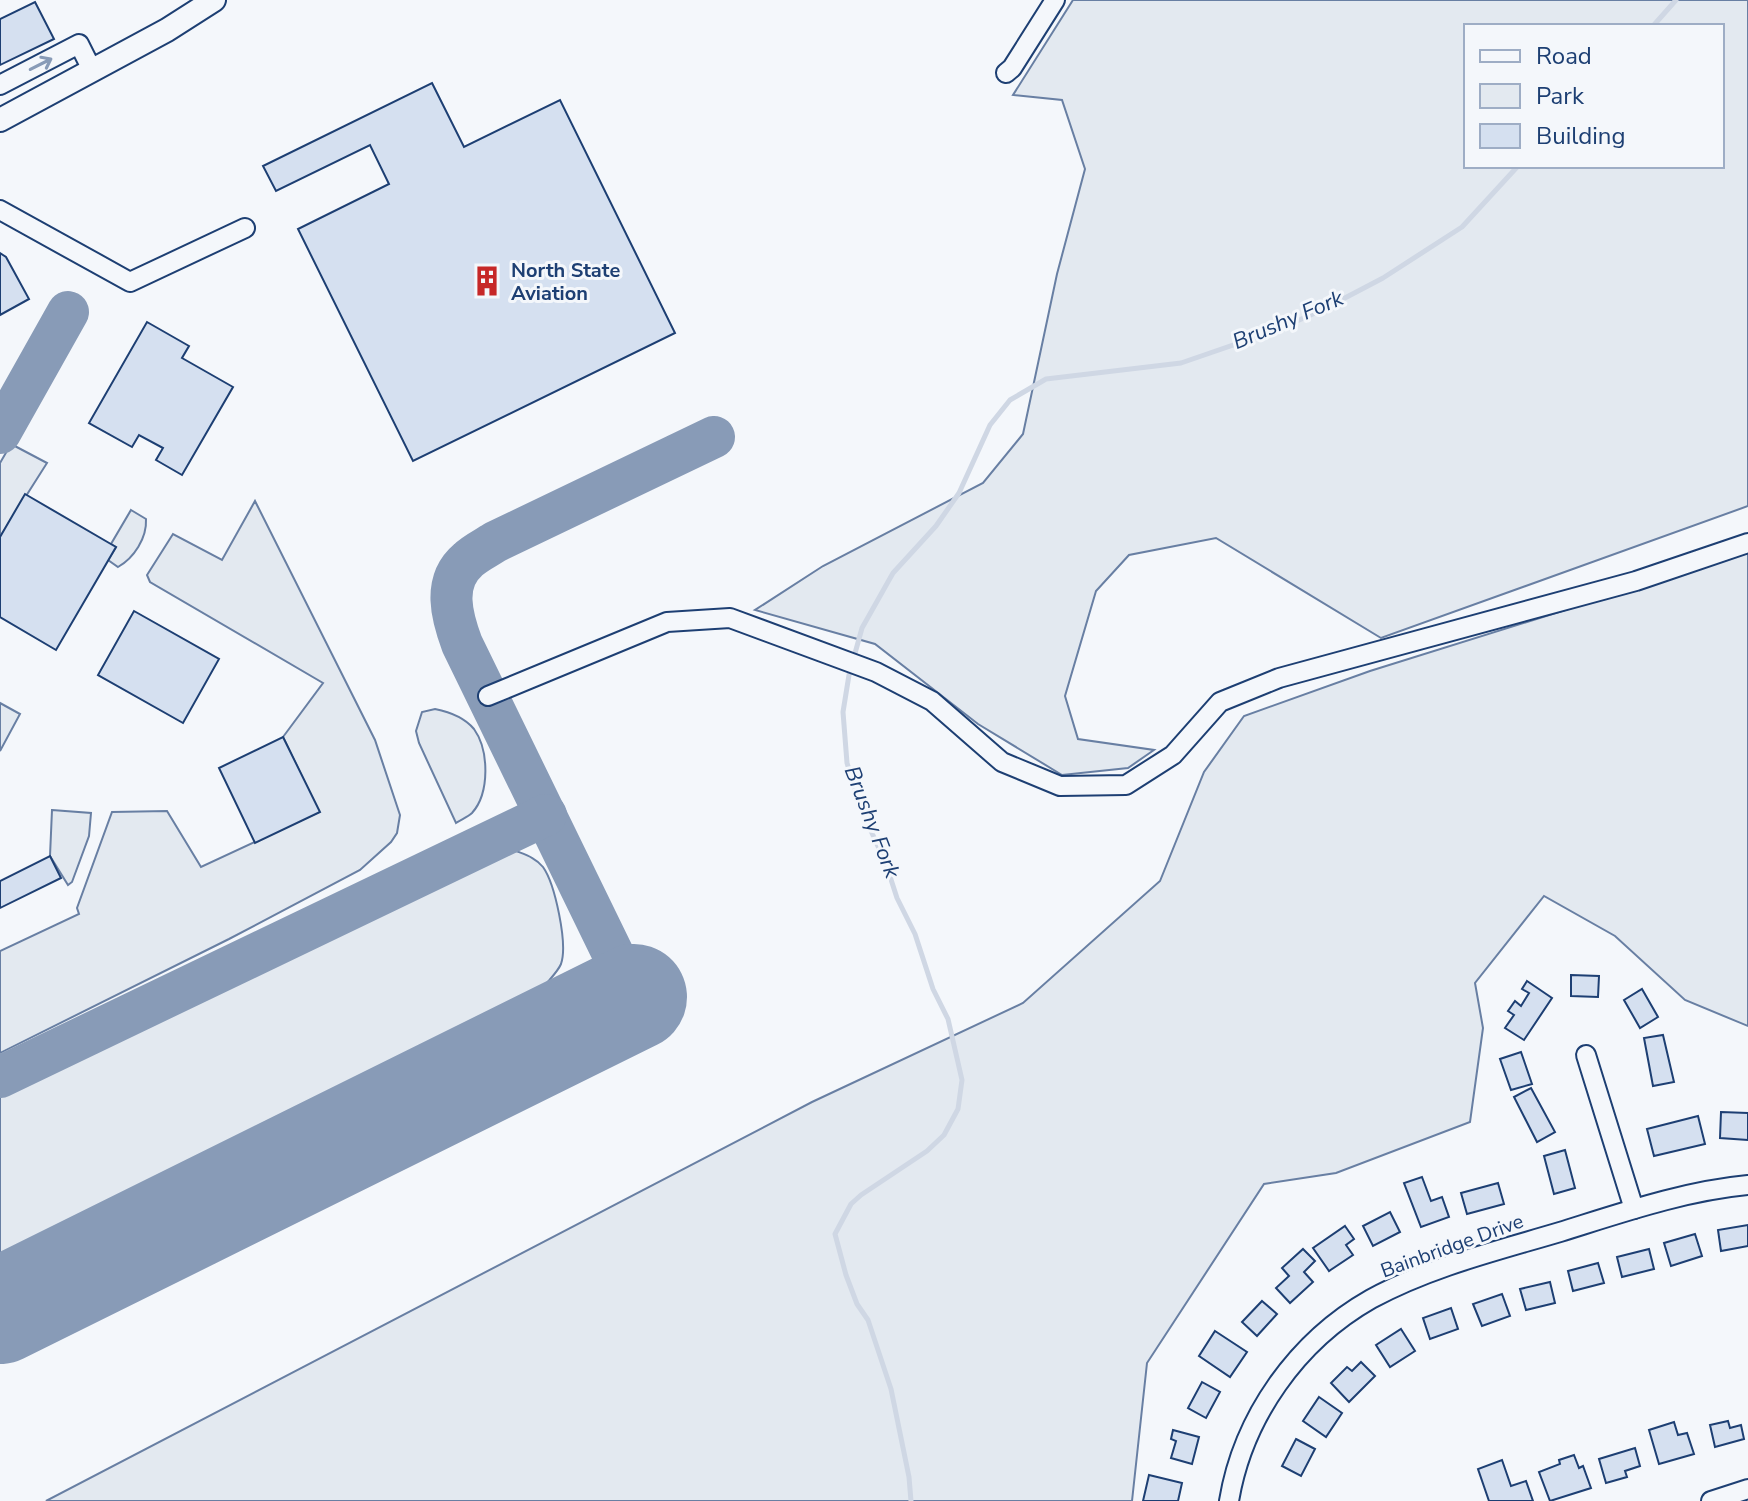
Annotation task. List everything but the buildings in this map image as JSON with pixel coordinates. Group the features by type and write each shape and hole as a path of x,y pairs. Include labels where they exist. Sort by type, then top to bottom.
{"main road":[{"path":"0,120 167,30 214,0"}],"street":[{"path":"1006,73 1055,0"},
{"path":"2,84 79,44 92,70"},
{"path":"0,210 130,282 245,228"},
{"path":"488,696 667,622 730,618 876,672 932,701 1002,762 1060,786 1126,785 1173,755 1220,702 1279,678 1636,581 1748,543"},
{"path":"1586,1055 1634,1209"},
{"name":"Bainbridge Drive","path":"1229,1501 1241,1450 1271,1392 1319,1338 1347,1315 1403,1284 1470,1259 1634,1209 1696,1193 1748,1185"},
{"path":"1711,1501 1748,1489"}],"green space":[{"path":"1073,0 1748,0 1748,506 1381,638 1216,538 1129,555 1096,591 1065,696 1078,739 1154,750 1128,768 1062,775 978,724 875,644 755,610 823,566 983,483 1023,434 1057,274 1085,169 1062,100 1013,95"},
{"path":"11,444 47,463 0,537 0,463"},
{"path":"255,501 375,740 400,815 397,833 360,870 0,1053 0,951 79,914 77,908 112,812 167,811 201,867 319,812 283,737 323,683 150,582 147,575 173,534 222,560"},
{"path":"131,510 146,519 144,533 134,553 118,567 108,560 116,547 111,544"},
{"path":"1748,553 1748,1026 1685,1000 1615,936 1544,896 1475,983 1483,1028 1470,1122 1336,1173 1264,1184 1147,1363 1132,1501 46,1501 812,1102 1023,1003 1160,881 1204,772 1244,716 1370,671"},
{"path":"0,703 20,714 0,751"},
{"path":"435,709 470,725 483,748 485,771 482,794 470,814 456,823 416,731 422,712"},
{"path":"52,810 91,813 89,836 72,882 68,885 50,856"},
{"path":"516,851 543,867 559,914 563,955 561,964 546,984 0,1254 0,1093 478,860"}],"waterway":[{"name":"Brushy Fork","path":"1655,24 1676,0"},
{"name":"Brushy Fork","path":"911,1501 891,1389 868,1320 857,1304 846,1275 835,1234 851,1204 927,1151 944,1135 958,1109 962,1080 948,1019 862,811 847,763 843,712 862,628 893,573 936,526 959,493 990,425 1010,400 1046,379 1181,363 1274,331 1322,310 1383,278 1462,227 1516,168"}],"taxiway":[{"path":"0,433 68,312"},
{"path":"634,997 462,644 455,623 452,589 460,569 468,560 495,542 714,437"},
{"path":"0,1077 546,815"}],"runway":[{"path":"0,1311 634,997"}],"place":[{"name":"North State Aviation","path":"487,281"}]}
